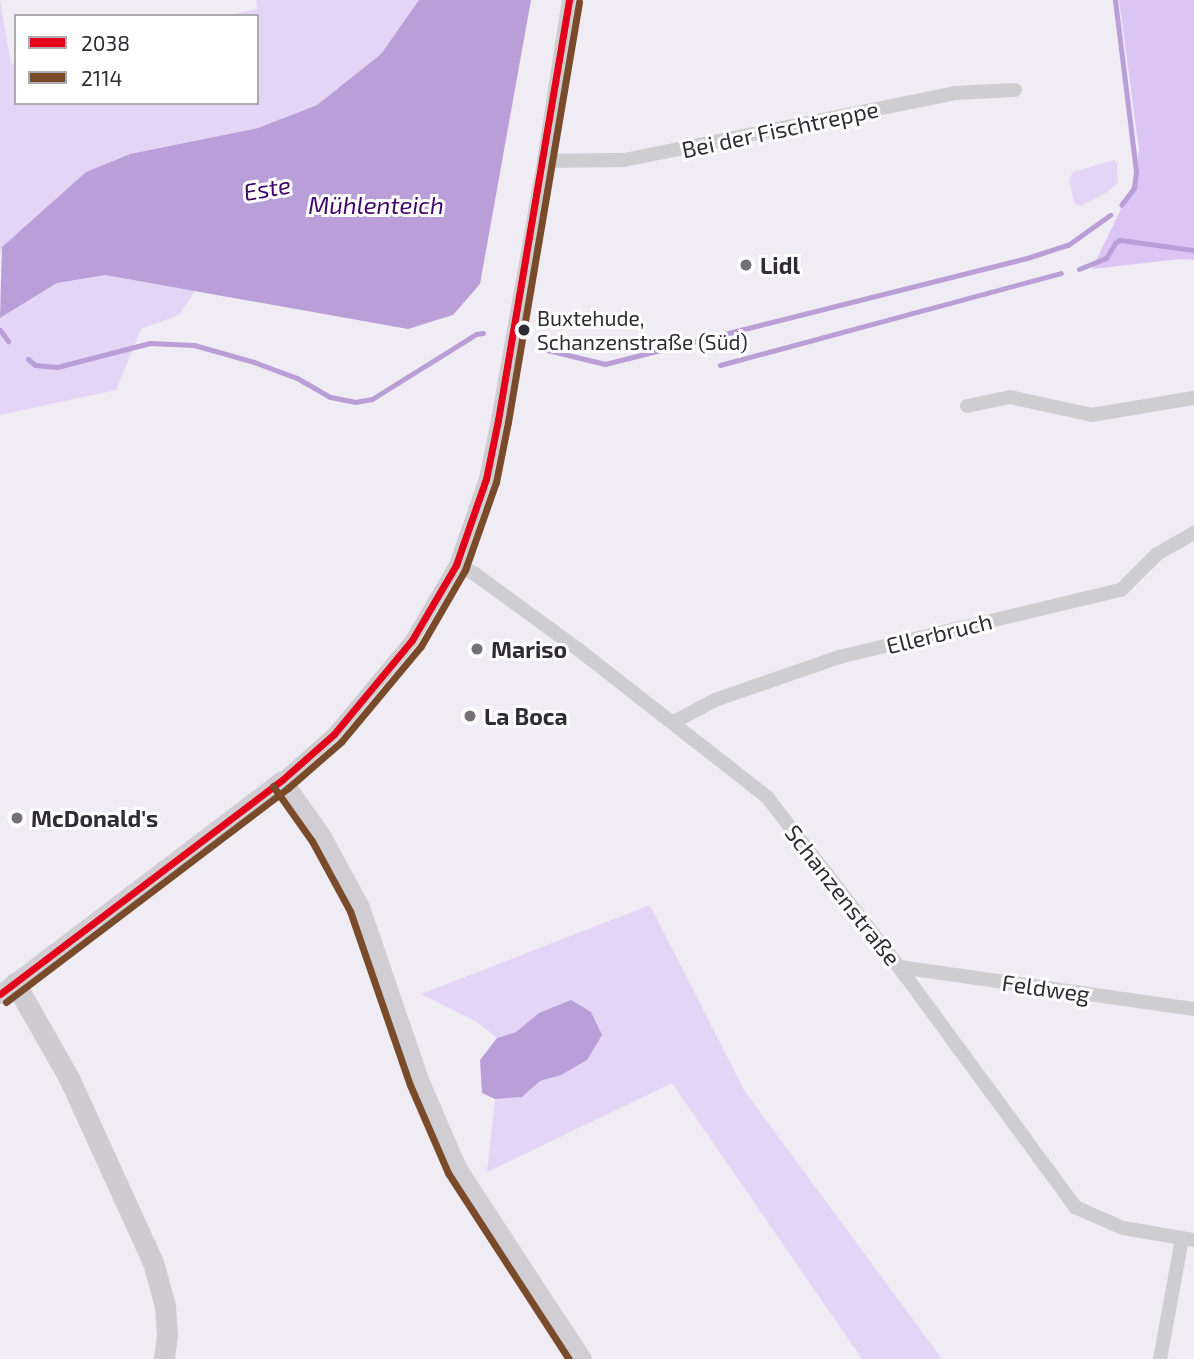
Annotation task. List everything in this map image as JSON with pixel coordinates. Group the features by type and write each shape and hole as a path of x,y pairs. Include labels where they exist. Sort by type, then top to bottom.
{"main road":[{"path":"8,988 69,1077 153,1262 164,1306 167,1334 164,1359"}],"street":[{"path":"8,988 282,780 334,734 412,640 456,565 486,479 544,161 569,0"},
{"name":"Bei der Fischtreppe","path":"544,161 624,160 955,93 1016,90"},
{"path":"967,406 1010,397 1093,415 1194,398"},
{"name":"Ellerbruch","path":"674,722 715,700 839,657 1121,590 1157,554 1194,533"},
{"name":"Schanzenstraße","path":"456,565 475,574 674,722 767,797 899,967 1075,1207 1124,1228 1188,1240"},
{"path":"282,780 328,846 360,907 420,1082 457,1168 583,1359"},
{"name":"Feldweg","path":"899,967 1194,1009"},
{"path":"1160,1359 1188,1240"}],"shaded area":[{"path":"0,0 11,64 14,63 14,105 259,105 259,14 234,14 257,9 256,0 419,0 381,54 317,105 258,128 130,154 86,172 2,247 0,255"},
{"path":"1119,0 1194,0 1194,260 1180,259 1092,269 1134,182 1139,150"},
{"path":"1114,160 1117,162 1118,183 1106,193 1080,206 1074,203 1069,180 1073,172"},
{"path":"92,275 195,291 179,315 141,329 116,390 0,415 0,318 58,283"},
{"path":"650,905 744,1090 942,1359 862,1359 672,1083 487,1172 495,1099 522,1097 540,1081 561,1075 587,1060 539,1013 516,1032 497,1038 477,1022 421,994"}],"water":[{"name":"Mühlenteich","path":"419,0 531,0 480,284 453,315 408,329 105,275 57,283 0,318 2,247 86,172 130,154 258,128 317,105 381,54"},
{"path":"571,1000 591,1012 602,1035 587,1060 561,1075 540,1081 522,1097 495,1099 482,1093 480,1060 497,1038 516,1032 539,1013"}],"waterway":[{"path":"1115,0 1136,172 1134,188 1121,205"},
{"path":"543,349 605,364 1030,257 1068,245 1110,215"},
{"path":"1079,269 1106,258 1115,243 1120,240 1194,250"},
{"path":"720,365 1061,273"},
{"path":"0,330 8,341"},
{"path":"28,359 35,365 57,367 150,343 194,345 254,362 297,378 330,397 355,402 372,399 476,334 483,333"}],"transit line":[{"name":"2038","path":"0,994 282,780 334,734 412,640 456,565 486,479 498,420 569,0"},
{"name":"2114","path":"6,1002 288,788 341,742 421,646 465,570 496,482 579,2"},
{"name":"2114","path":"273,786 312,841 350,911 410,1085 448,1173 569,1359"}],"place":[{"name":"Lidl","path":"746,265"},
{"name":"Buxtehude, Schanzenstraße (Süd)","path":"524,330"},
{"name":"Mariso","path":"477,649"},
{"name":"La Boca","path":"470,716"},
{"name":"McDonald's","path":"17,818"}],"water label":[{"name":"Este","path":"267,188"}]}
